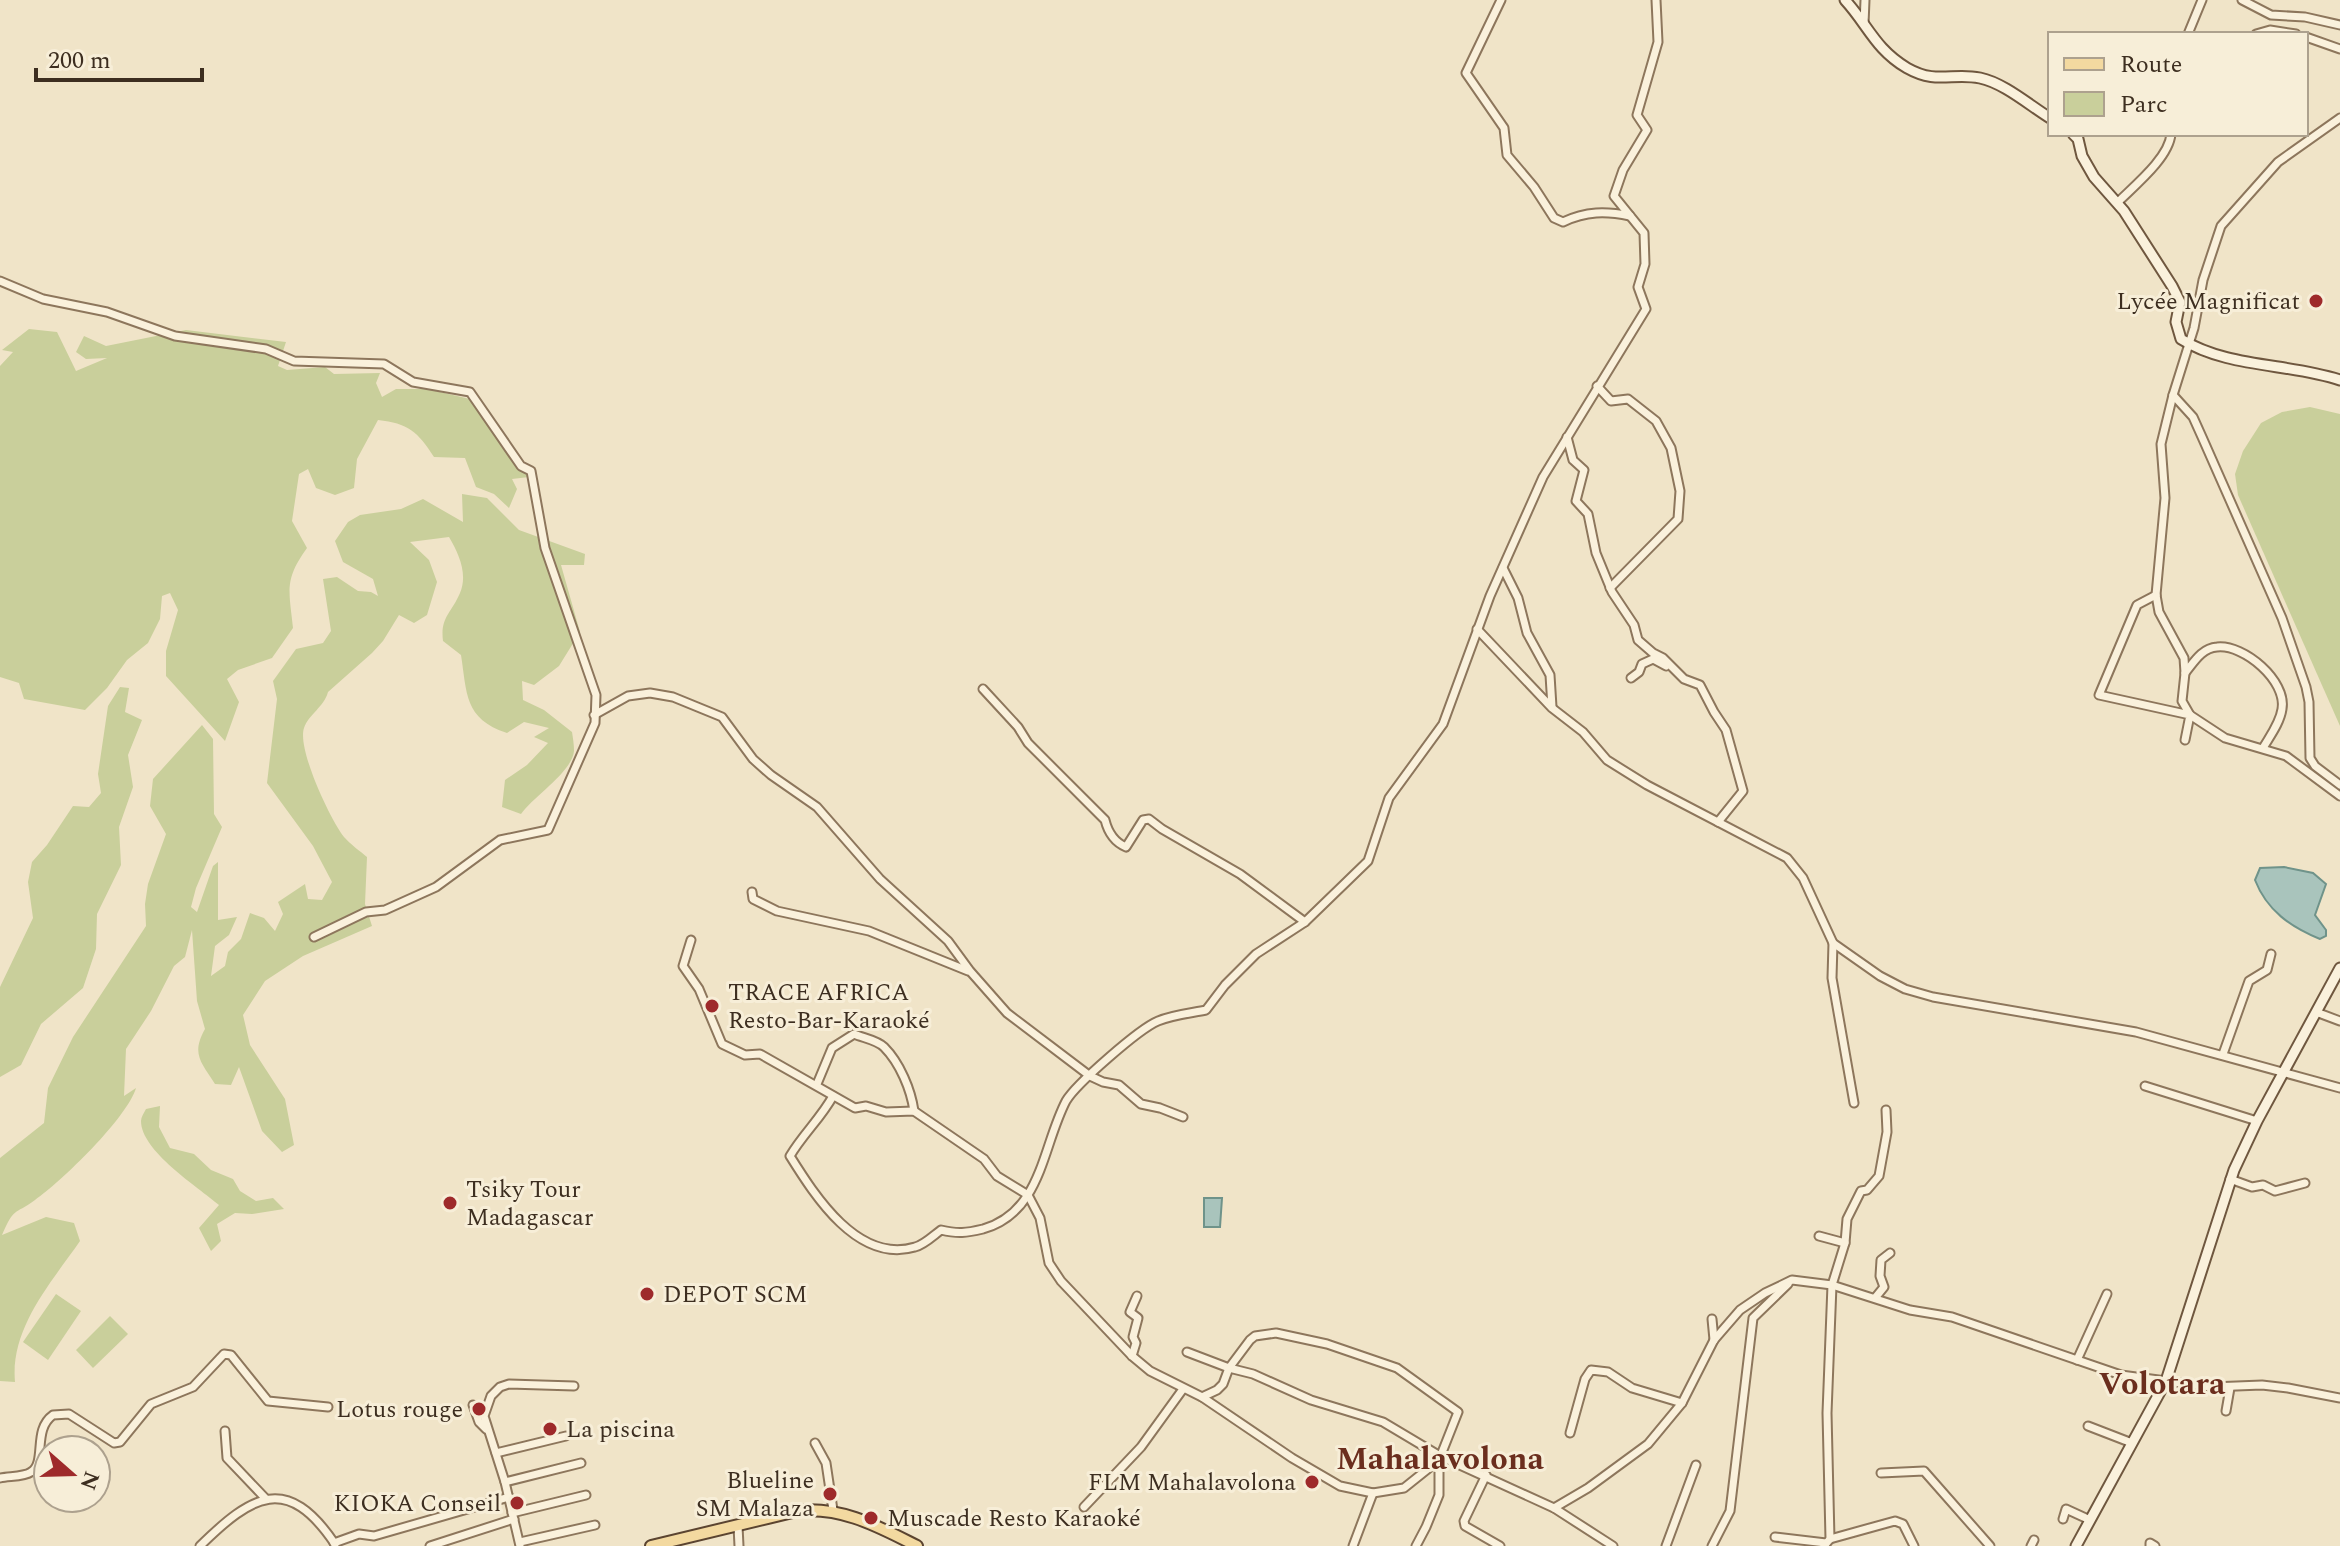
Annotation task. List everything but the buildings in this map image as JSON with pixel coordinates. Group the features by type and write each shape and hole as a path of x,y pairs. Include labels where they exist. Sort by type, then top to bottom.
{"main road":[{"path":"651,1546 797,1511 833,1510 917,1546"}],"street":[{"path":"1501,0 1466,73 1504,128 1507,155 1534,187 1554,218 1563,222 1576,216 1606,211 1630,216"},
{"path":"833,1096 790,1156 813,1193 851,1233 884,1249 916,1247 941,1230 961,1235 1001,1223 1028,1195 1067,1100 1118,1048 1158,1021 1206,1010 1225,985 1256,954 1305,922 1368,861 1389,798 1443,724 1477,629 1543,477 1646,309 1638,287 1645,264 1644,233 1614,196 1623,170 1647,130 1637,115 1658,42 1656,0"},
{"path":"1845,0 1874,42 1907,68 1933,79 1980,78 2048,117"},
{"path":"1864,26 1865,0"},
{"path":"2189,32 2202,0"},
{"path":"2242,0 2271,15 2305,17 2340,25"},
{"path":"2263,32 2283,32"},
{"path":"2308,38 2340,49"},
{"path":"2185,740 2190,715 2182,701 2184,658 2159,612 2156,595 2165,498 2161,444 2173,395 2194,328 2203,280 2221,226 2278,162 2340,118"},
{"path":"2075,136 2094,177 2117,203 2172,286 2180,302 2176,322 2181,339 2215,353 2310,371 2340,380"},
{"path":"2117,203 2170,145 2171,136"},
{"path":"0,281 43,299 107,312 175,336 266,349 294,361 384,364 413,382 470,392 521,466 531,471 545,548 596,695 595,723 548,830 500,840 436,887 385,910 366,912 314,937"},
{"path":"1597,386 1611,401 1628,399 1656,421 1671,448 1680,491 1678,519 1650,551 1610,588"},
{"path":"2173,395 2193,417 2282,618 2309,702 2310,758 2315,766 2340,785"},
{"path":"1567,437 1573,460 1584,470 1576,501 1588,514 1596,553 1610,588 1621,610 1634,625 1638,640 1663,658 1671,669"},
{"path":"1503,568 1518,598 1527,633 1550,675 1552,708"},
{"path":"2156,595 2137,605 2099,695 2190,715 2225,738 2286,756 2340,796"},
{"path":"1477,629 1552,708 1583,732 1607,760 1647,785 1787,858 1798,869 1833,943 1832,978 1854,1103"},
{"path":"2185,673 2200,653 2218,646 2240,652 2268,671 2280,691 2282,711 2263,748"},
{"path":"1631,678 1639,672 1642,664 1653,659 1684,679 1700,685 1726,730 1743,791 1718,822"},
{"path":"983,689 1018,727 1028,743 1105,820 1119,844 1126,847 1143,820 1149,819 1240,874 1305,922"},
{"path":"594,715 628,696 650,693 673,697 722,717 753,759 817,807 880,879 948,941 1007,1013 1090,1076 1119,1085 1141,1104 1183,1117"},
{"path":"752,892 753,899 777,911 869,931 970,971"},
{"path":"691,940 683,966 699,989 722,1044 745,1055 760,1054 855,1108 866,1106 886,1112 914,1111 984,1159 997,1176 1028,1195 1040,1218 1049,1263 1061,1281 1150,1371 1202,1397 1249,1431 1340,1486 1373,1493 1404,1488 1432,1468 1440,1458 1458,1412 1397,1368 1327,1344 1267,1333 1250,1340 1217,1390 1202,1397"},
{"path":"1833,943 1880,976 1905,989 1933,997 2136,1032 2340,1088"},
{"path":"2223,1054 2249,981 2267,970 2271,954"},
{"path":"2076,1546 2166,1381 2230,1179 2257,1121 2340,968"},
{"path":"2316,1012 2340,1021"},
{"path":"817,1084 832,1048 854,1034 882,1045 898,1066 914,1111"},
{"path":"2145,1086 2257,1121"},
{"path":"1827,1543 1827,1413 1832,1285 1853,1204 1861,1191 1867,1190 1879,1176 1887,1132 1886,1110"},
{"path":"2230,1179 2252,1187 2263,1185 2275,1191 2305,1183"},
{"path":"1819,1236 1845,1243"},
{"path":"1875,1298 1884,1287 1880,1276 1881,1260 1890,1253"},
{"path":"1712,1546 1730,1511 1753,1318 1792,1280"},
{"path":"1554,1508 1588,1488 1648,1444 1682,1403 1714,1340 1740,1310 1792,1280 1832,1285 1910,1310 1952,1317 2121,1375 2230,1388 2262,1385 2340,1398"},
{"path":"2077,1360 2107,1294"},
{"path":"1132,1356 1138,1321 1130,1312 1137,1296"},
{"path":"1712,1319 1714,1340"},
{"path":"1187,1352 1253,1374 1311,1400 1383,1422 1440,1458 1486,1475 1554,1508 1613,1546"},
{"path":"0,1478 30,1473 36,1467 43,1426 53,1415 69,1414 114,1443 120,1442 151,1404 193,1387 224,1354 231,1355 268,1401 328,1407"},
{"path":"1570,1433 1585,1379 1591,1370 1608,1372 1632,1388 1682,1403"},
{"path":"574,1386 509,1384 500,1387 491,1396 484,1416 520,1544 595,1525"},
{"path":"2226,1411 2230,1388"},
{"path":"1084,1507 1141,1447 1183,1389"},
{"path":"473,1405 479,1422 490,1434"},
{"path":"2088,1426 2132,1443"},
{"path":"225,1431 227,1458 266,1499"},
{"path":"496,1453 566,1436"},
{"path":"815,1443 826,1463 833,1510"},
{"path":"1416,1546 1439,1495 1440,1458"},
{"path":"505,1482 581,1463"},
{"path":"1666,1546 1696,1465"},
{"path":"1881,1473 1924,1471 1990,1546"},
{"path":"1486,1475 1464,1521 1465,1526 1500,1546"},
{"path":"1353,1546 1373,1493"},
{"path":"429,1545 586,1495"},
{"path":"200,1546 240,1511 277,1496 299,1506 325,1529 335,1544 359,1534 374,1536 509,1497"},
{"path":"2063,1519 2066,1509 2090,1520"},
{"path":"1775,1537 1827,1543 1895,1521 1903,1524 1914,1546"},
{"path":"738,1526 739,1546"}],"green space":[{"path":"29,329 57,332 76,371 107,358 86,359 76,352 84,336 106,346 186,330 286,342 278,366 287,370 325,367 334,374 380,373 376,383 382,397 396,389 427,389 470,399 515,451 529,477 512,479 517,489 509,508 494,494 476,487 465,458 434,457 423,441 405,426 378,420 357,459 354,488 335,495 316,488 308,469 299,474 292,521 307,548 291,577 293,628 272,658 238,670 227,679 239,702 225,741 166,676 166,651 178,610 170,593 162,596 160,619 148,643 127,660 107,688 85,710 24,699 19,683 0,677 0,366 13,352 2,350"},
{"path":"2310,407 2340,414 2340,726 2238,495 2235,474 2243,451 2261,423 2282,412"},
{"path":"462,494 487,498 519,530 585,554 584,565 561,565 580,632 559,666 534,685 522,681 523,700 544,710 572,732 572,759 521,814 502,807 505,780 527,765 548,743 534,737 549,728 524,722 507,733 493,727 475,712 467,693 461,655 443,641 442,633 462,586 463,571 459,557 449,537 410,542 429,560 437,582 427,615 414,623 399,615 372,653 328,692 304,728 303,738 310,767 331,815 344,837 367,857 365,904 372,926 303,956 265,981 243,1015 250,1045 285,1099 294,1145 282,1152 262,1131 239,1067 231,1085 215,1084 202,1064 198,1052 205,1029 197,1001 192,930 185,957 174,966 151,1011 126,1049 124,1096 136,1088 130,1101 107,1132 76,1164 47,1191 12,1215 2,1235 46,1217 74,1223 80,1241 45,1290 26,1325 15,1362 15,1382 0,1381 0,1158 44,1123 48,1088 73,1037 146,926 148,884 166,834 150,806 153,779 202,725 213,739 214,814 222,827 191,907 197,912 213,866 218,862 218,920 237,917 229,935 215,946 211,976 225,966 228,952 241,939 250,913 264,918 275,931 283,914 278,902 305,884 308,899 322,900 332,882 313,846 267,783 277,699 273,681 296,649 323,643 331,631 323,579 337,577 358,591 378,596 373,579 343,562 335,541 348,522 360,515 401,509 423,499 463,522"},
{"path":"120,687 129,688 125,712 142,720 128,755 133,787 119,827 121,865 97,914 96,949 83,988 41,1024 21,1065 0,1077 0,987 33,918 28,882 32,862 73,806 89,807 101,793 98,774 108,706"},
{"path":"160,1106 159,1127 170,1148 194,1154 211,1170 233,1179 240,1191 256,1201 273,1198 284,1209 235,1213 217,1224 221,1241 211,1251 199,1228 219,1205 160,1156 143,1132 141,1120 146,1109"},
{"path":"56,1294 81,1311 48,1360 23,1342"},
{"path":"110,1316 128,1334 93,1368 76,1350"}],"water":[{"path":"2284,867 2313,873 2326,884 2315,915 2326,930 2326,936 2320,939 2299,929 2266,901 2255,880 2260,868"},
{"path":"1204,1198 1222,1198 1220,1227 1204,1227"}],"place":[{"name":"Lycée Magnificat","path":"2316,301"},
{"name":"TRACE AFRICA Resto-Bar-Karaoké","path":"712,1006"},
{"name":"Tsiky Tour Madagascar","path":"450,1203"},
{"name":"DEPOT SCM","path":"647,1294"},
{"name":"Lotus rouge","path":"479,1409"},
{"name":"La piscina","path":"550,1429"},
{"name":"FLM Mahalavolona","path":"1312,1482"},
{"name":"Blueline SM Malaza","path":"830,1494"},
{"name":"KIOKA Conseil","path":"517,1503"},
{"name":"Muscade Resto Karaoké","path":"871,1518"}],"district":[{"name":"Volotara","path":"2162,1383"},
{"name":"Mahalavolona","path":"1440,1458"}]}
